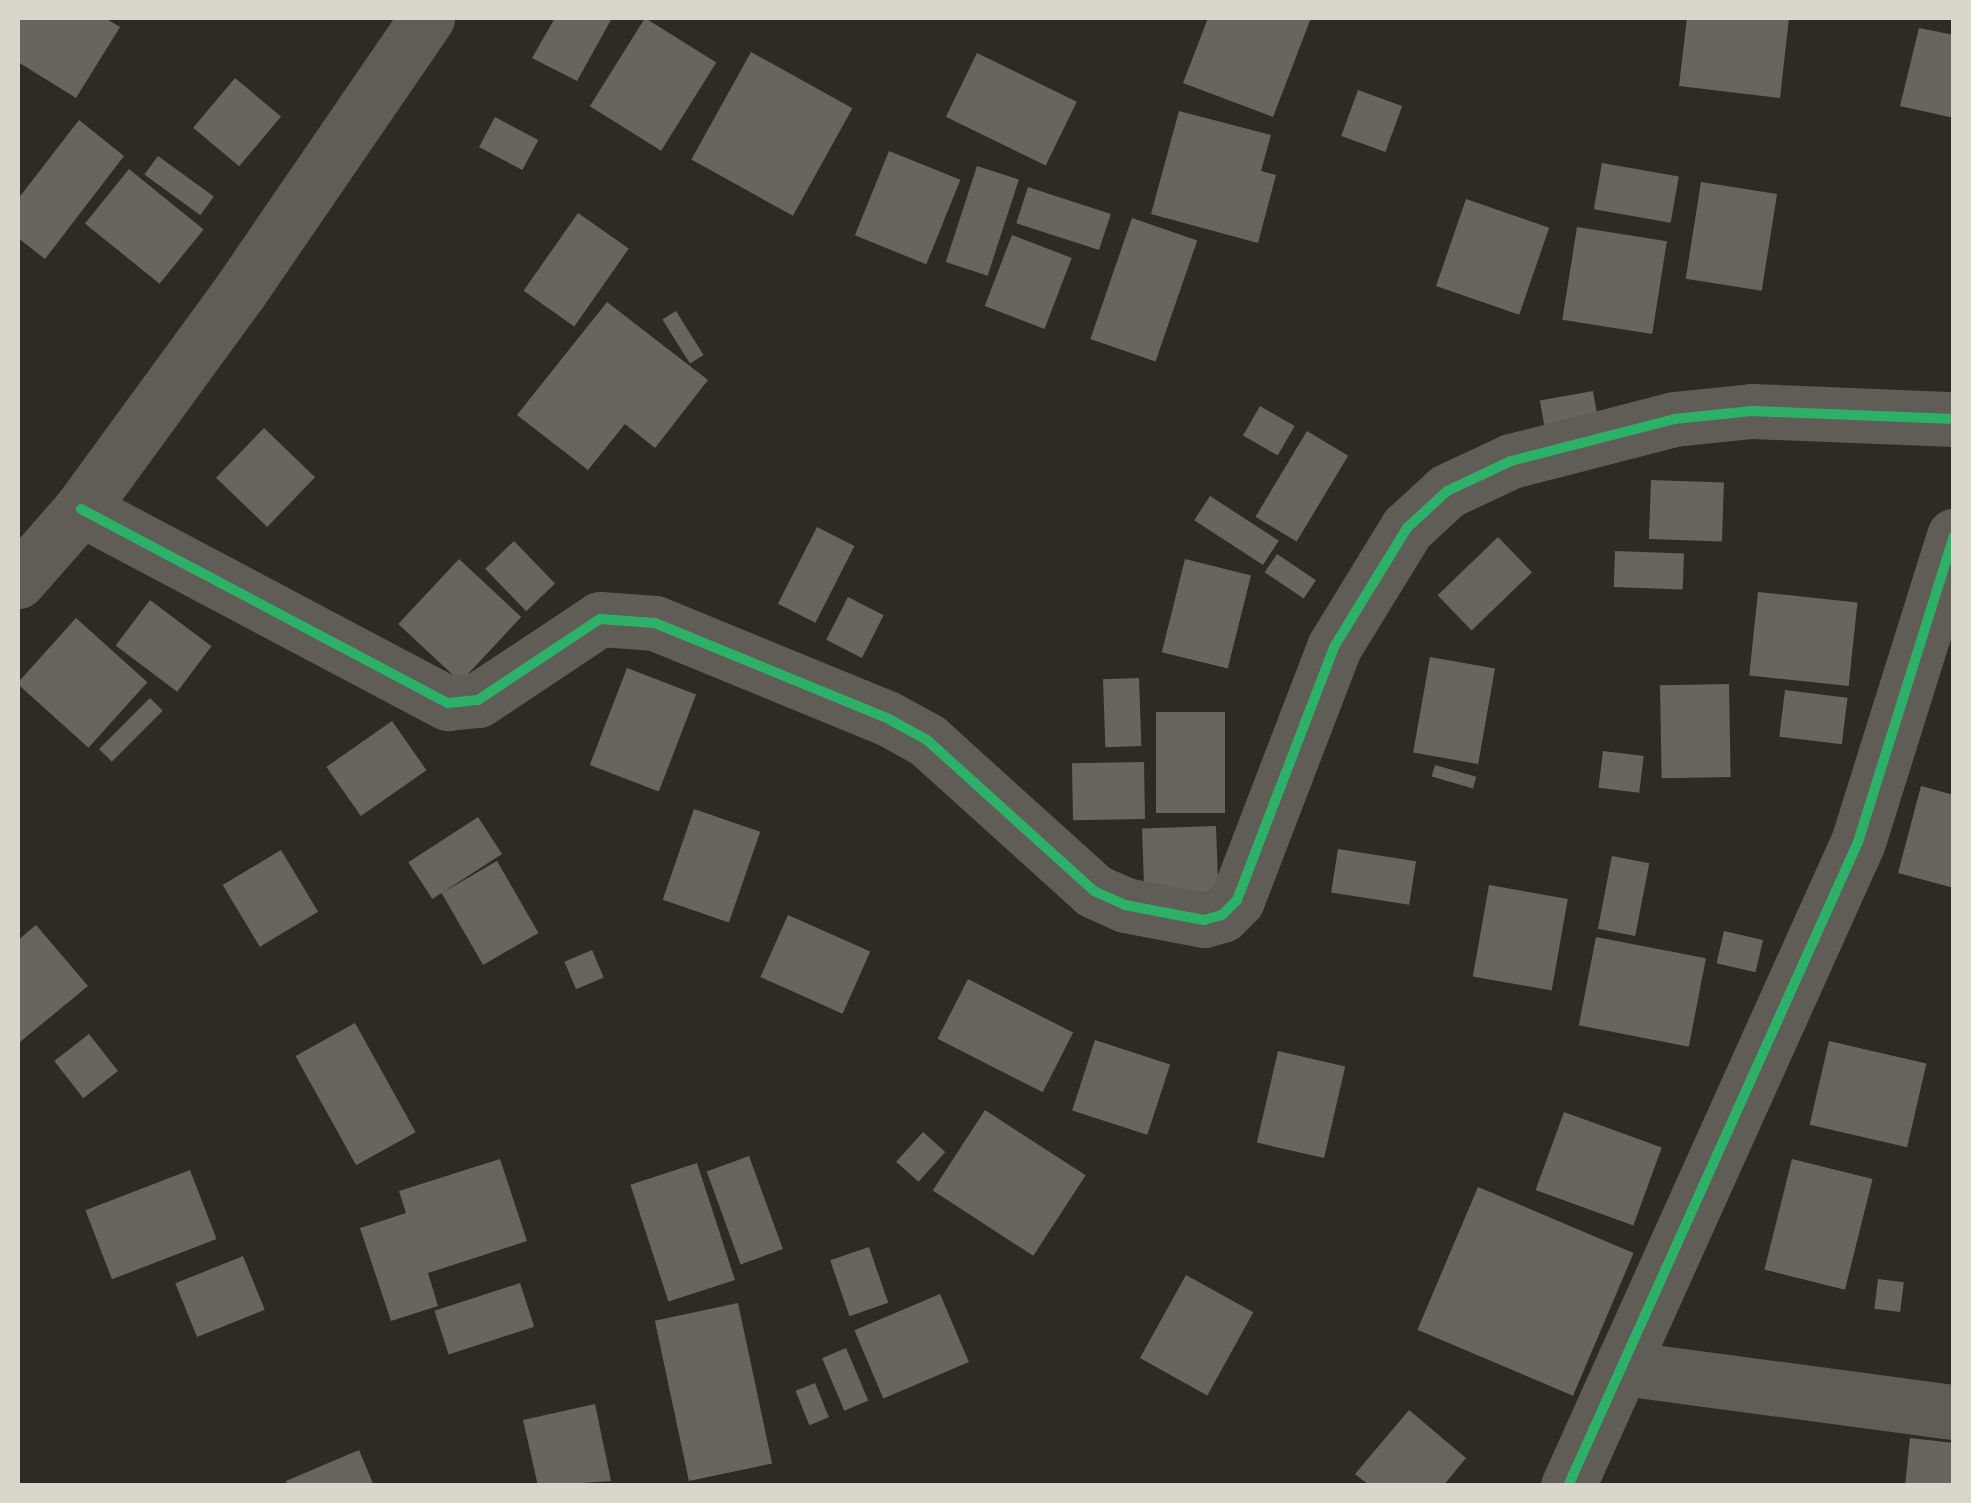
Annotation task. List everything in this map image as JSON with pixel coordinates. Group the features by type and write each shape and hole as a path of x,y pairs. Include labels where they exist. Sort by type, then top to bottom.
{"street":[{"path":"18,581 81,509 326,172 426,18"},
{"path":"81,509 448,703 478,700 600,619 656,623 887,718 927,740 1094,891 1125,905 1204,920 1222,915 1237,900 1334,648 1407,528 1447,491 1512,461 1674,419 1752,412 1954,420"},
{"path":"1568,1486 1858,842 1954,536"},
{"path":"1623,1368 1954,1412"}],"building":[{"path":"18,18 105,18 120,27 76,98 18,62"},
{"path":"555,18 612,18 577,81 532,58"},
{"path":"645,18 716,63 661,151 590,106"},
{"path":"1208,18 1311,18 1273,117 1183,83"},
{"path":"1687,18 1789,18 1780,98 1679,86"},
{"path":"1919,28 1954,35 1954,118 1900,106"},
{"path":"751,52 852,108 793,216 691,160"},
{"path":"977,53 1077,102 1046,165 946,117"},
{"path":"235,78 281,117 239,166 193,128"},
{"path":"1358,90 1402,106 1385,152 1341,136"},
{"path":"1179,111 1271,135 1261,171 1276,175 1258,243 1151,214"},
{"path":"495,117 538,140 522,170 479,147"},
{"path":"79,120 124,156 45,259 18,238 18,199"},
{"path":"889,151 960,180 926,264 855,235"},
{"path":"158,156 214,197 200,215 144,175"},
{"path":"1602,163 1679,177 1671,223 1594,209"},
{"path":"977,166 1019,180 988,276 946,262"},
{"path":"129,169 204,229 160,284 85,223"},
{"path":"1701,182 1777,194 1762,291 1686,279"},
{"path":"1028,187 1111,214 1099,250 1016,223"},
{"path":"1466,199 1549,228 1519,315 1436,286"},
{"path":"578,213 629,249 574,326 524,291"},
{"path":"1132,218 1197,240 1156,361 1090,339"},
{"path":"1577,227 1667,241 1652,334 1562,320"},
{"path":"1012,235 1072,258 1045,329 985,306"},
{"path":"607,302 708,380 655,448 625,424 588,470 517,415"},
{"path":"676,311 704,355 690,364 662,319"},
{"path":"1593,391 1599,426 1546,436 1540,400"},
{"path":"1260,406 1295,426 1278,455 1243,435"},
{"path":"264,428 315,477 267,527 216,478"},
{"path":"1307,431 1348,456 1297,541 1255,517"},
{"path":"1651,480 1724,483 1722,542 1649,539"},
{"path":"1210,496 1279,541 1263,565 1194,520"},
{"path":"817,527 854,546 815,623 778,604"},
{"path":"1498,537 1532,572 1472,631 1438,595"},
{"path":"514,541 555,583 526,611 485,569"},
{"path":"1615,551 1684,553 1683,589 1614,587"},
{"path":"1277,554 1316,580 1304,599 1265,572"},
{"path":"459,559 521,617 460,682 398,624"},
{"path":"1185,559 1251,575 1228,669 1162,652"},
{"path":"1758,592 1857,602 1849,686 1749,676"},
{"path":"848,597 884,615 862,658 826,640"},
{"path":"150,600 211,646 177,692 116,646"},
{"path":"76,618 147,682 88,748 18,684"},
{"path":"1430,657 1495,668 1478,764 1413,753"},
{"path":"627,668 696,695 659,792 590,765"},
{"path":"1139,678 1141,746 1105,747 1103,679"},
{"path":"1729,684 1731,777 1662,778 1660,685"},
{"path":"1785,690 1848,698 1842,744 1779,737"},
{"path":"150,698 163,711 112,762 99,749"},
{"path":"1156,712 1225,712 1225,813 1156,813"},
{"path":"392,721 426,770 361,816 326,767"},
{"path":"1603,751 1644,756 1639,793 1598,788"},
{"path":"1144,762 1145,819 1073,820 1072,763"},
{"path":"1435,765 1476,777 1473,788 1432,777"},
{"path":"1921,786 1954,795 1954,888 1898,873"},
{"path":"694,809 760,832 729,923 663,900"},
{"path":"478,817 502,854 432,899 408,862"},
{"path":"1216,826 1218,893 1144,896 1142,829"},
{"path":"1338,849 1416,861 1409,905 1331,892"},
{"path":"281,850 318,912 260,947 223,885"},
{"path":"1612,856 1649,863 1635,936 1598,929"},
{"path":"497,861 538,933 483,965 442,893"},
{"path":"1489,885 1568,899 1552,990 1473,977"},
{"path":"788,915 870,952 843,1014 760,977"},
{"path":"36,925 88,986 20,1042 18,940"},
{"path":"1724,931 1763,940 1756,972 1717,963"},
{"path":"1596,937 1706,958 1689,1047 1579,1025"},
{"path":"592,950 604,978 576,989 564,962"},
{"path":"968,979 1073,1033 1043,1092 938,1039"},
{"path":"355,1023 416,1132 356,1165 296,1056"},
{"path":"89,1034 118,1071 83,1098 54,1061"},
{"path":"1095,1040 1170,1064 1147,1135 1072,1110"},
{"path":"1829,1041 1926,1063 1907,1147 1810,1125"},
{"path":"1278,1051 1345,1067 1324,1158 1257,1143"},
{"path":"985,1110 1086,1175 1033,1256 933,1191"},
{"path":"1564,1112 1662,1148 1633,1226 1536,1190"},
{"path":"923,1132 945,1152 919,1182 896,1162"},
{"path":"749,1156 783,1249 741,1264 707,1171"},
{"path":"500,1159 527,1241 428,1273 438,1306 391,1321 360,1228 406,1213 399,1191"},
{"path":"1792,1159 1873,1179 1845,1290 1764,1270"},
{"path":"697,1163 735,1280 668,1302 630,1185"},
{"path":"190,1170 217,1239 112,1279 85,1210"},
{"path":"1478,1187 1634,1253 1573,1396 1417,1330"},
{"path":"869,1247 888,1303 849,1316 830,1260"},
{"path":"243,1256 265,1310 197,1337 175,1283"},
{"path":"1186,1275 1253,1312 1207,1395 1140,1358"},
{"path":"1878,1279 1904,1282 1900,1312 1874,1309"},
{"path":"520,1283 534,1327 449,1355 434,1311"},
{"path":"940,1294 969,1362 883,1398 854,1330"},
{"path":"738,1303 772,1463 689,1481 655,1321"},
{"path":"846,1348 868,1400 844,1411 822,1358"},
{"path":"815,1383 829,1417 809,1425 796,1391"},
{"path":"595,1404 611,1481 538,1486 523,1420"},
{"path":"1409,1410 1466,1458 1443,1486 1370,1486 1355,1474"},
{"path":"1910,1438 1954,1443 1954,1486 1905,1486"},
{"path":"359,1450 374,1486 288,1486 286,1481"}],"cycle path":[{"path":"81,509 448,703 478,700 600,619 655,623 887,718 927,740 1094,891 1125,905 1204,920 1222,915 1237,900 1334,647 1407,528 1447,491 1511,461 1674,419 1752,411 1954,419"},
{"path":"1568,1486 1858,842 1954,536"}]}
